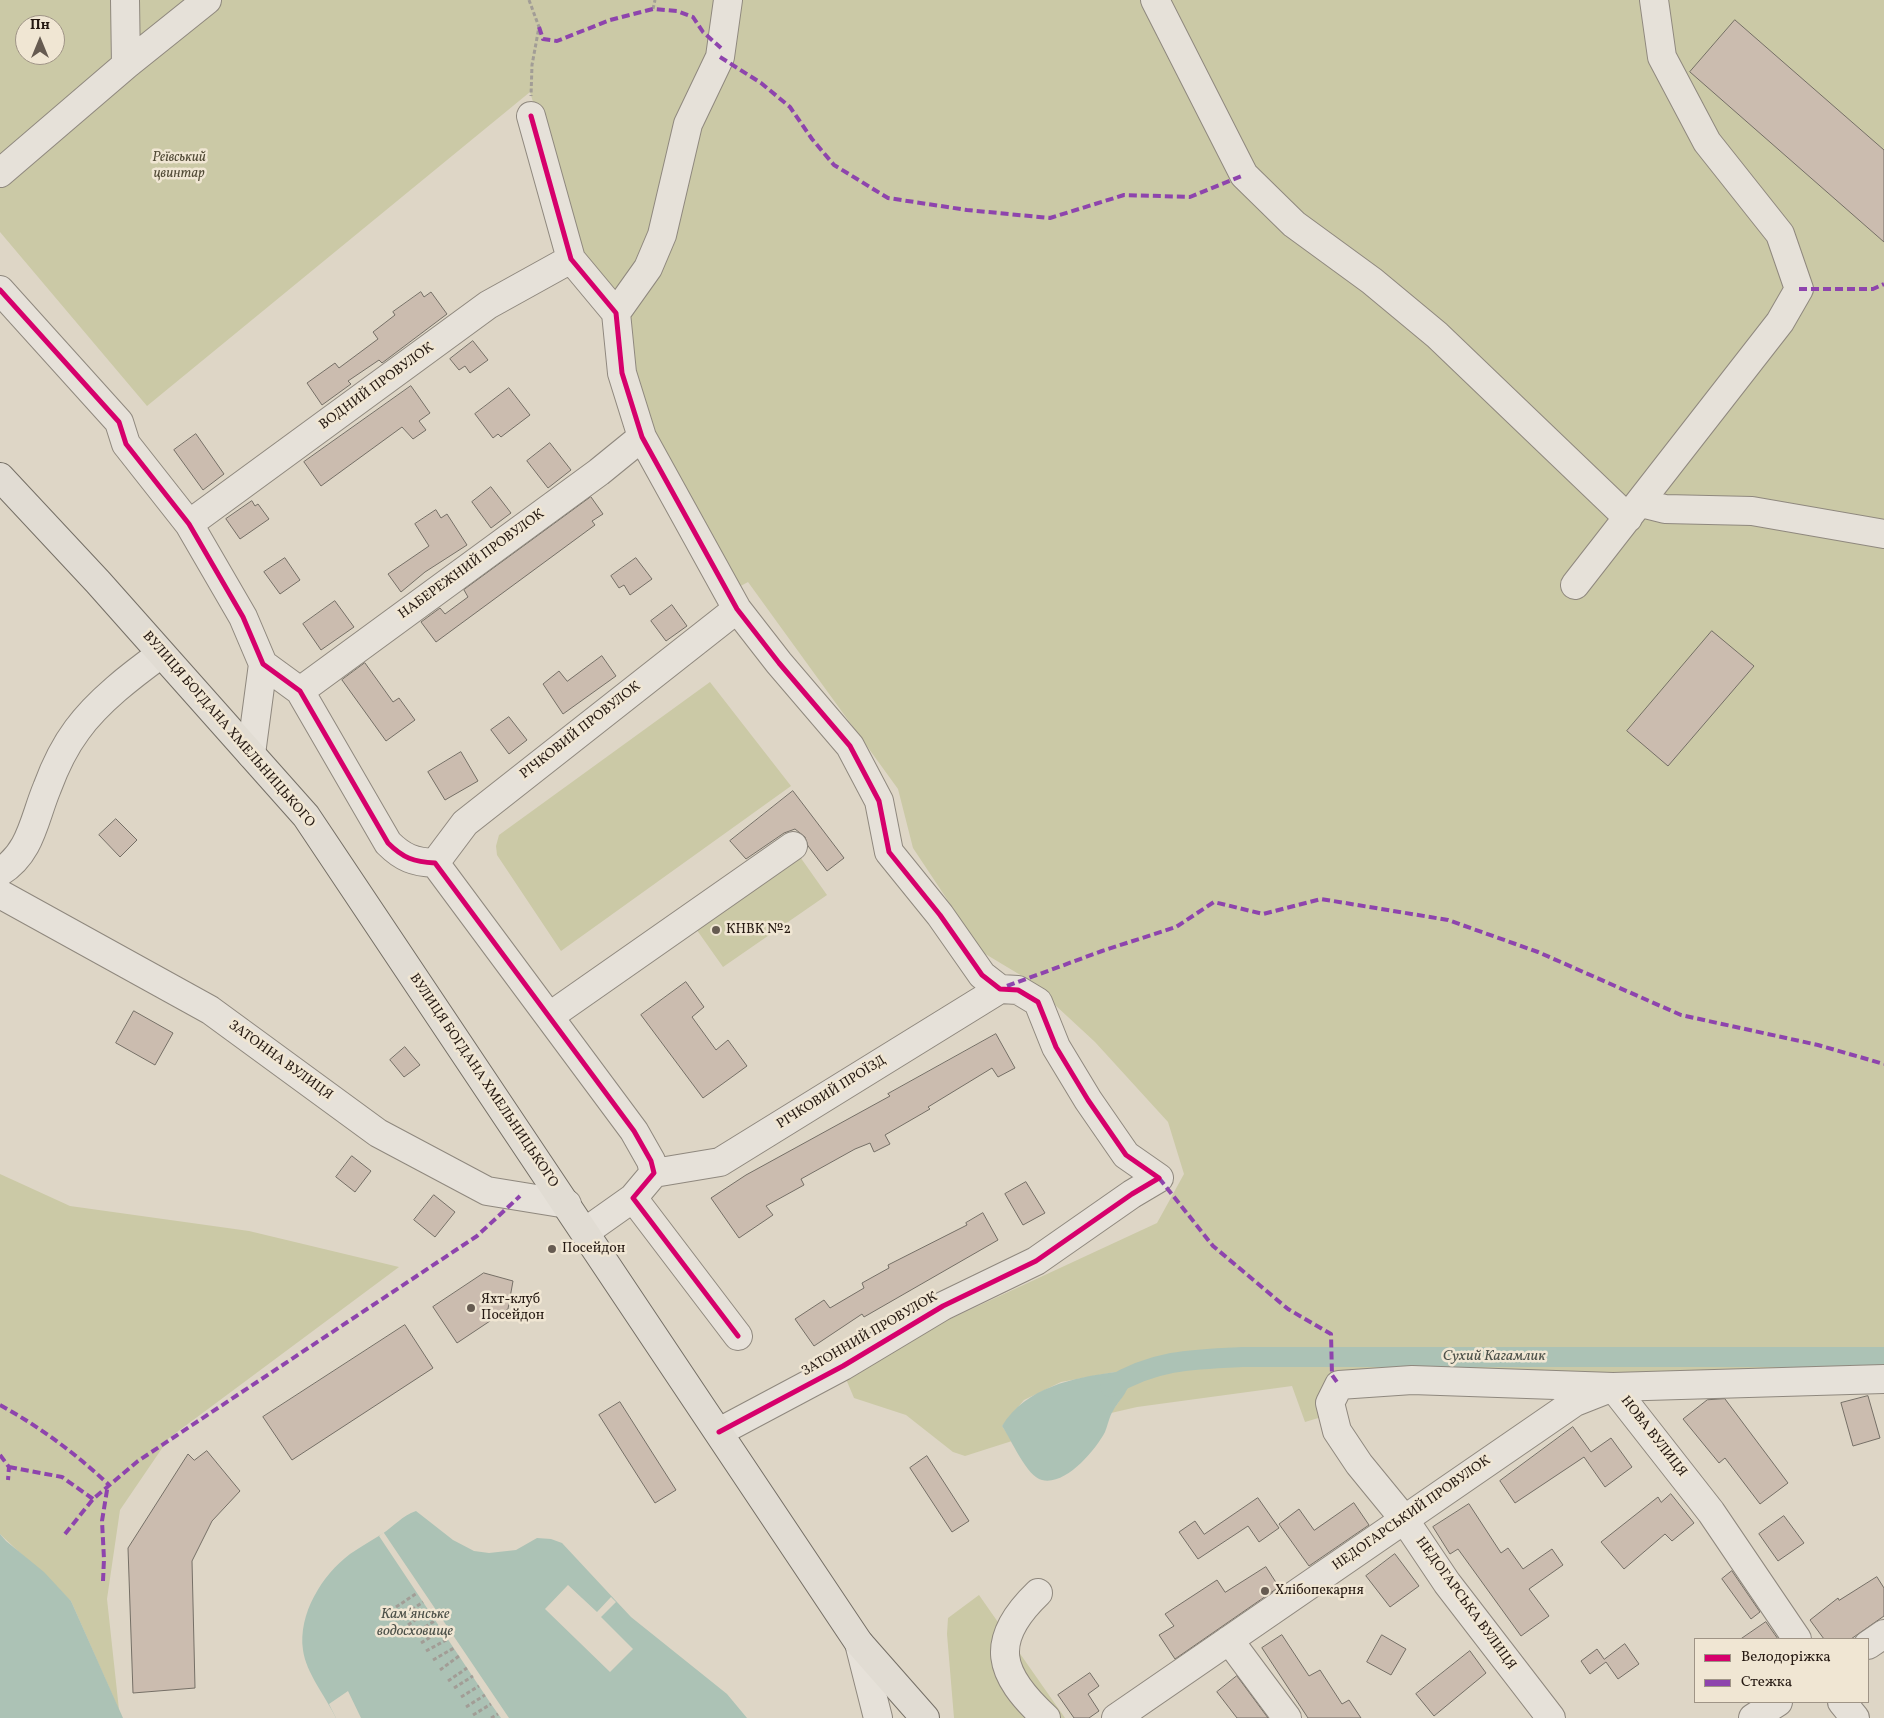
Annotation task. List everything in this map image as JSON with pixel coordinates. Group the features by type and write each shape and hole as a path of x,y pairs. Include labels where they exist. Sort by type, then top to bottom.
{"main road":[{"name":"ВУЛИЦЯ БОГДАНА ХМЕЛЬНИЦЬКОГО","path":"0,477 98,582 306,816 860,1643 925,1718"}],"street":[{"path":"125,0 126,65"},
{"path":"0,173 126,65 206,0"},
{"path":"616,313 648,268 662,235 688,124 720,57 728,0"},
{"path":"1156,0 1244,176 1294,224 1372,281 1437,335 1634,510 1752,511 1884,534"},
{"path":"1575,585 1780,322 1799,289 1780,234 1707,142 1662,57 1654,0"},
{"path":"530,116 571,259 616,313 622,373 642,437 737,609 779,663 850,746 879,801 889,852 940,915 982,975 1000,989"},
{"name":"ВОДНИЙ ПРОВУЛОК","path":"189,524 488,305 571,259"},
{"path":"0,290 119,422 126,444 189,524 243,618 263,664 300,691 388,843 400,856 415,862 435,863 634,1131 650,1161 654,1173 633,1198 585,1232"},
{"name":"НАБЕРЕЖНИЙ ПРОВУЛОК","path":"300,691 599,472 642,437"},
{"name":"РІЧКОВИЙ ПРОВУЛОК","path":"435,863 465,823 737,609"},
{"path":"0,872 15,863 34,828 47,787 76,730 124,680 161,654"},
{"path":"251,754 263,664"},
{"path":"550,1016 793,846"},
{"name":"ЗАТОННА ВУЛИЦЯ","path":"0,894 210,1010 378,1133 487,1190 567,1204"},
{"name":"РІЧКОВИЙ ПРОЇЗД","path":"654,1173 720,1162 1000,989"},
{"name":"ЗАТОННИЙ ПРОВУЛОК","path":"719,1432 843,1366 943,1306 1036,1261 1132,1194 1160,1178 1126,1155 1088,1100 1056,1047 1038,1002 1018,990 1000,989"},
{"path":"633,1198 738,1336"},
{"path":"1613,1387 1884,1379"},
{"name":"НОВА ВУЛИЦЯ","path":"1339,1385 1412,1380 1613,1387 1711,1512 1796,1638"},
{"name":"НЕДОГАРСЬКА ВУЛИЦЯ","path":"1339,1385 1330,1403 1338,1430 1359,1464 1404,1519 1447,1583 1551,1718"},
{"name":"НЕДОГАРСЬКИЙ ПРОВУЛОК","path":"1116,1718 1543,1422 1575,1402 1613,1387"},
{"path":"1038,1593 1021,1609 1005,1639 1006,1663 1019,1690 1046,1718"},
{"path":"1869,1643 1884,1634"},
{"path":"1229,1640 1287,1718"},
{"path":"860,1643 878,1718"},
{"path":"1752,1718 1776,1703"},
{"path":"1843,1703 1855,1718"}],"path":[{"path":"529,0 539,27 532,65 530,116"},
{"path":"653,9 655,0"},
{"path":"396,1607 417,1593"},
{"path":"401,1617 423,1602"},
{"path":"408,1625 429,1610"},
{"path":"414,1634 436,1620"},
{"path":"421,1643 442,1630"},
{"path":"426,1651 448,1639"},
{"path":"433,1660 454,1648"},
{"path":"440,1670 459,1656"},
{"path":"448,1681 467,1668"},
{"path":"454,1688 473,1676"},
{"path":"462,1697 480,1686"},
{"path":"466,1707 485,1695"},
{"path":"473,1715 491,1704"},
{"path":"491,1718 498,1714"}],"green space":[{"name":"Реївський цвинтар","path":"0,0 1884,0 1884,1372 1333,1377 1325,1416 1305,1422 1292,1386 1137,1407 1111,1413 1126,1391 1130,1376 1115,1372 1061,1382 1024,1400 1002,1426 1012,1441 965,1456 953,1452 906,1415 854,1398 846,1379 853,1364 1157,1223 1184,1174 1168,1122 1095,1042 1027,979 982,952 913,848 898,789 748,582 735,589 653,440 575,241 530,92 147,406 0,232"},
{"path":"710,682 791,786 561,951 497,855 496,846 499,835"},
{"path":"798,854 827,895 723,967 694,926"},
{"path":"0,1174 70,1206 249,1231 399,1267 169,1438 120,1510 107,1599 119,1710 71,1601 0,1534"},
{"path":"979,1595 1065,1718 954,1718 947,1634 948,1618"}],"water":[{"path":"1115,1372 1129,1374 1129,1384 1125,1394 1112,1413 1105,1432 1094,1448 1078,1465 1060,1478 1042,1480 1036,1477 1025,1465 1002,1426 1012,1413 1037,1393 1067,1381"},
{"name":"Кам'янське водосховище","path":"416,1511 453,1540 474,1551 489,1553 516,1550 537,1538 551,1539 562,1543 631,1617 727,1694 747,1718 336,1718 312,1676 305,1659 302,1636 308,1609 322,1584 340,1563 402,1518"},
{"path":"0,1534 44,1572 71,1601 123,1718 0,1718"}],"pier":[{"path":"384,1532 509,1718 501,1718 491,1704 379,1536"},
{"path":"568,1585 597,1612 611,1597 616,1602 601,1617 633,1649 610,1672 545,1609"},
{"path":"348,1691 361,1718 336,1718 329,1704"}],"building":[{"path":"1735,20 1884,150 1884,242 1690,72"},
{"path":"421,292 424,297 431,292 447,314 382,363 379,360 348,381 351,384 322,405 307,383 335,363 339,368 378,339 373,332 395,315 393,312"},
{"path":"473,341 488,360 470,373 465,366 459,370 450,359"},
{"path":"411,386 430,413 419,421 426,430 413,439 402,427 321,486 304,462"},
{"path":"509,388 530,415 501,437 498,434 493,438 475,414"},
{"path":"196,434 224,474 203,490 174,450"},
{"path":"550,443 571,470 548,488 527,461"},
{"path":"491,487 511,513 491,528 472,502"},
{"path":"591,497 603,514 592,521 595,525 436,642 421,622 440,608 445,614 468,597 464,590"},
{"path":"252,501 255,506 258,504 269,519 240,539 226,519"},
{"path":"436,510 441,518 447,514 467,545 425,572 401,592 388,574 429,546 415,524"},
{"path":"285,558 300,580 280,594 264,572"},
{"path":"636,558 652,579 630,595 624,585 619,588 611,576"},
{"path":"335,601 354,627 321,650 303,624"},
{"path":"672,605 687,626 666,641 651,621"},
{"path":"1712,631 1754,666 1668,766 1627,731"},
{"path":"602,656 616,676 563,714 543,684 559,671 567,681"},
{"path":"365,663 393,702 399,698 415,720 386,741 342,680"},
{"path":"509,717 527,740 509,754 491,730"},
{"path":"461,752 478,781 445,800 428,772"},
{"path":"793,791 844,858 827,871 808,846 805,837 795,829 784,833 746,859 730,841"},
{"path":"116,819 137,840 120,857 99,835"},
{"path":"686,982 704,1007 692,1017 716,1050 728,1040 747,1066 703,1098 641,1015"},
{"path":"134,1011 173,1033 155,1065 116,1043"},
{"path":"996,1034 1015,1068 998,1077 992,1068 928,1107 930,1109 885,1135 890,1144 874,1152 870,1143 855,1149 801,1179 804,1185 766,1206 773,1215 739,1238 711,1198 746,1175 890,1096 888,1094"},
{"path":"405,1047 420,1065 404,1077 390,1060"},
{"path":"352,1156 371,1171 355,1192 336,1177"},
{"path":"1026,1182 1045,1213 1023,1225 1005,1194"},
{"path":"434,1195 455,1212 435,1237 414,1220"},
{"path":"983,1213 998,1240 864,1317 862,1314 814,1346 795,1319 824,1300 830,1308 864,1288 862,1283 889,1268 888,1265 967,1225 966,1223"},
{"name":"Яхт-клуб Посейдон","path":"484,1273 513,1281 508,1309 457,1343 433,1307"},
{"path":"405,1325 433,1368 292,1460 263,1417"},
{"path":"1868,1396 1880,1438 1853,1446 1841,1403"},
{"path":"1725,1399 1788,1483 1760,1504 1725,1458 1719,1463 1683,1419 1707,1400"},
{"path":"620,1402 676,1490 655,1503 599,1415"},
{"path":"1573,1427 1591,1452 1611,1438 1632,1467 1605,1487 1584,1457 1515,1503 1500,1481"},
{"path":"207,1451 240,1491 212,1521 192,1561 195,1688 133,1693 128,1548 188,1454 194,1460"},
{"path":"927,1456 969,1521 952,1532 910,1468"},
{"path":"1671,1494 1694,1523 1672,1541 1665,1534 1624,1569 1601,1542 1658,1497 1661,1502"},
{"path":"1258,1498 1279,1528 1259,1542 1248,1526 1198,1559 1179,1532 1195,1521 1204,1534"},
{"path":"1354,1503 1369,1525 1309,1566 1279,1524 1299,1509 1314,1530"},
{"path":"1469,1504 1501,1553 1508,1548 1523,1569 1552,1549 1563,1565 1529,1589 1549,1616 1521,1636 1458,1549 1450,1554 1433,1527"},
{"path":"1784,1516 1804,1543 1778,1561 1759,1534"},
{"path":"1395,1554 1419,1586 1390,1607 1366,1576"},
{"path":"1266,1567 1279,1587 1175,1659 1159,1635 1174,1626 1165,1614 1217,1580 1225,1592"},
{"path":"1732,1571 1760,1612 1751,1619 1722,1579"},
{"path":"1877,1577 1884,1588 1884,1616 1852,1638 1823,1638 1810,1620 1838,1598 1839,1600"},
{"path":"1766,1622 1777,1638 1742,1638"},
{"path":"1282,1635 1309,1676 1320,1670 1342,1704 1349,1700 1361,1718 1308,1718 1262,1648"},
{"path":"1382,1635 1406,1649 1391,1675 1367,1662"},
{"path":"1625,1644 1639,1664 1618,1679 1606,1662 1590,1674 1581,1661 1597,1649 1604,1659"},
{"path":"1470,1651 1486,1673 1434,1716 1416,1694"},
{"path":"1090,1673 1099,1686 1088,1694 1099,1711 1089,1718 1074,1718 1058,1695"},
{"path":"1237,1676 1268,1718 1237,1718 1217,1692"}],"waterway":[{"name":"Сухий Кагамлик","path":"1110,1387 1126,1378 1158,1366 1190,1360 1242,1357 1884,1357"}],"marked path":[{"path":"539,27 543,39 557,41 610,20 653,9 677,11 693,17 703,32 721,48"},
{"path":"720,57 761,83 790,107 812,139 834,165 888,198 967,210 1050,218 1124,195 1190,197 1244,175"},
{"path":"1799,289 1873,289 1884,284"},
{"path":"1007,986 1102,951 1176,927 1214,902 1263,914 1321,899 1448,920 1538,952 1681,1015 1818,1045 1884,1064"},
{"path":"1159,1178 1213,1246 1288,1309 1331,1334 1332,1375 1339,1385"},
{"path":"65,1534 93,1499 138,1461 477,1236 520,1196"},
{"path":"0,1405 57,1441 108,1484"},
{"path":"0,1455 9,1467 8,1480"},
{"path":"9,1467 62,1477 93,1499"},
{"path":"103,1581 102,1521 108,1484"}],"cycle path":[{"path":"531,116 571,259 616,313 622,373 642,437 737,609 779,663 850,746 879,801 889,852 940,915 982,975 1000,989 1018,990 1038,1002 1056,1047 1088,1100 1126,1155 1159,1178 1132,1194 1036,1261 943,1306 843,1366 719,1432"},
{"path":"0,290 119,422 126,444 189,524 243,617 263,664 300,691 388,843 409,858 421,862 435,863 634,1131 651,1161 654,1173 633,1198 738,1336"}],"place":[{"name":"КНВК №2","path":"716,930"},
{"name":"Посейдон","path":"552,1249"},
{"name":"Яхт-клуб Посейдон","path":"471,1308"},
{"name":"Хлібопекарня","path":"1265,1591"}]}
